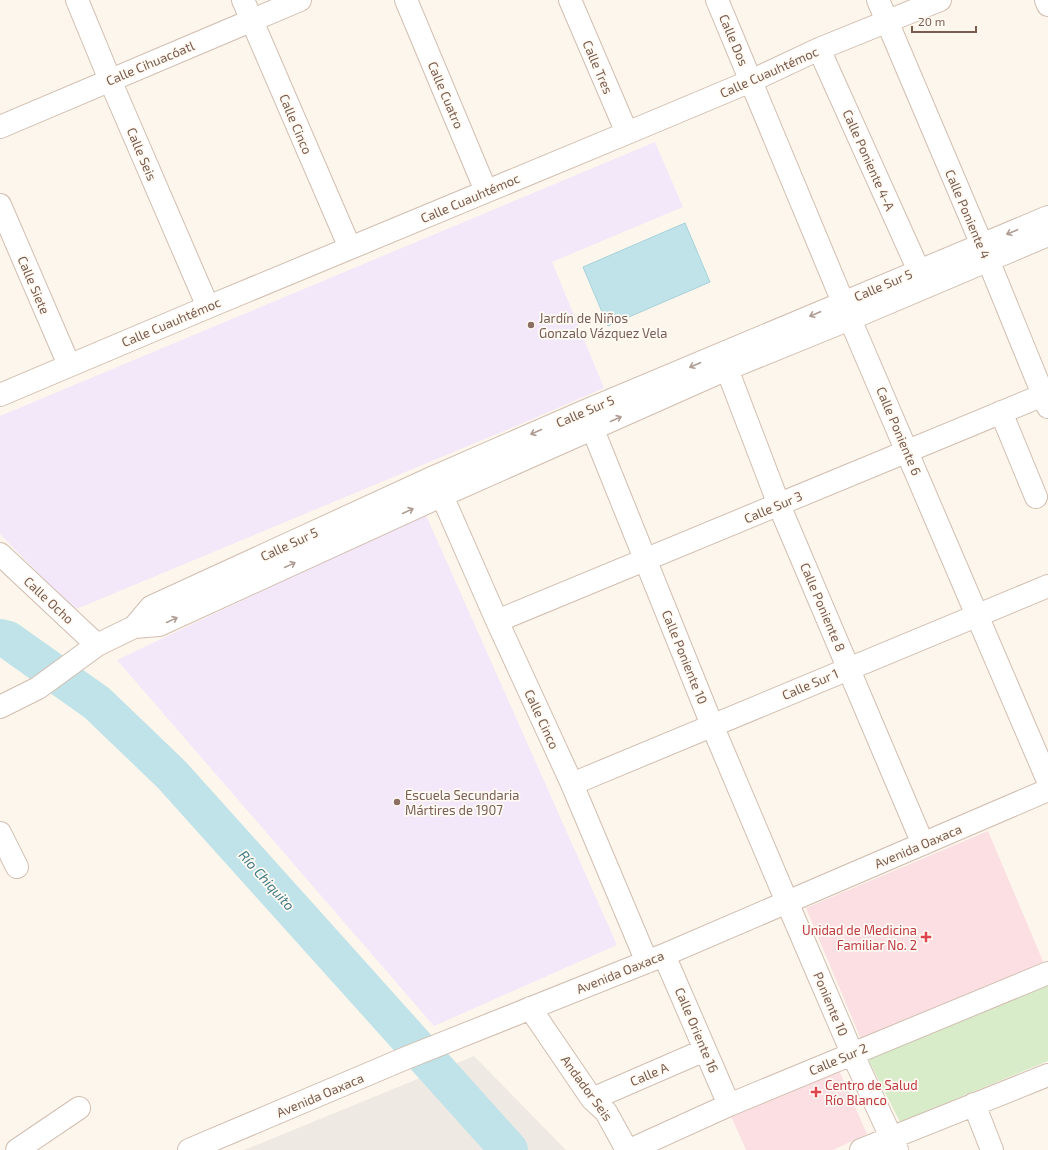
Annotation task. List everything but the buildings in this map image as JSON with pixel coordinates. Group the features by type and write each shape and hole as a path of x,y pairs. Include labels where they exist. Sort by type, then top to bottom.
{"street":[{"name":"Calle Seis","path":"77,0 208,307"},
{"name":"Calle Cinco","path":"243,0 350,248"},
{"name":"Calle Cihuacóatl","path":"0,127 300,0"},
{"name":"Calle Cuatro","path":"406,0 486,191"},
{"name":"Calle Tres","path":"570,0 627,133"},
{"name":"Calle Dos","path":"717,0 751,81"},
{"name":"Calle Poniente 4","path":"878,0 1046,398"},
{"name":"Calle Cuauhtémoc","path":"0,395 68,365 751,81 819,49 940,0"},
{"path":"1046,0 1048,5"},
{"name":"Calle Poniente 4-A","path":"819,49 919,271"},
{"name":"Calle Poniente 6","path":"751,81 847,311 1048,782"},
{"name":"Calle Siete","path":"0,205 68,365"},
{"name":"Calle Sur 5","path":"0,707 38,688 91,650 134,627 159,625 438,486 589,420 985,253 1048,217"},
{"name":"Calle Sur 5","path":"589,420 727,369 847,311 919,271 1048,235"},
{"name":"Calle Poniente 8","path":"727,369 779,504 923,844"},
{"name":"Calle Sur 3","path":"497,621 1001,412 1046,398"},
{"path":"1001,412 1036,497"},
{"name":"Calle Poniente 10","path":"589,420 712,725 787,902"},
{"name":"Calle Cinco","path":"438,486 497,621 572,784 655,958"},
{"name":"Calle Ocho","path":"0,554 91,650"},
{"name":"Calle Sur 1","path":"572,784 1048,586"},
{"name":"Avenida Oaxaca","path":"189,1150 406,1058 655,958 1048,790"},
{"path":"0,833 17,867"},
{"name":"Poniente 10","path":"787,902 852,1053 895,1143"},
{"name":"Calle Oriente 16","path":"655,958 705,1050 729,1105"},
{"name":"Calle Sur 2","path":"628,1150 852,1053 1048,973"},
{"name":"Andador Seis","path":"530,1008 592,1099 606,1112 628,1150"},
{"name":"Calle A","path":"592,1099 705,1050"},
{"path":"861,1150 895,1143 974,1104 1048,1075"},
{"path":"974,1104 992,1150"},
{"path":"17,1150 79,1108"}],"shaded area":[{"path":"655,142 683,207 552,262 604,388 74,610 0,534 0,416"},
{"name":"Escuela Secundaria Mártires de 1907","path":"425,513 617,945 434,1026 117,660"},
{"name":"Unidad de Medicina Familiar No. 2","path":"988,831 1045,966 863,1044 806,908"},
{"path":"474,1056 566,1150 244,1150"},
{"name":"Centro de Salud Río Blanco","path":"838,1068 867,1134 833,1150 746,1150 731,1116"}],"green space":[{"path":"1048,985 1048,1061 900,1122 867,1057"}],"water":[{"path":"685,223 710,282 608,326 583,267"}],"waterway":[{"name":"Río Chiquito","path":"0,638 8,640 97,703 172,775 509,1150"}],"place":[{"name":"Jardín de Niños Gonzalo Vázquez Vela","path":"531,325"},
{"name":"Escuela Secundaria Mártires de 1907","path":"397,802"},
{"name":"Unidad de Medicina Familiar No. 2","path":"926,937"},
{"name":"Centro de Salud Río Blanco","path":"816,1092"}]}
